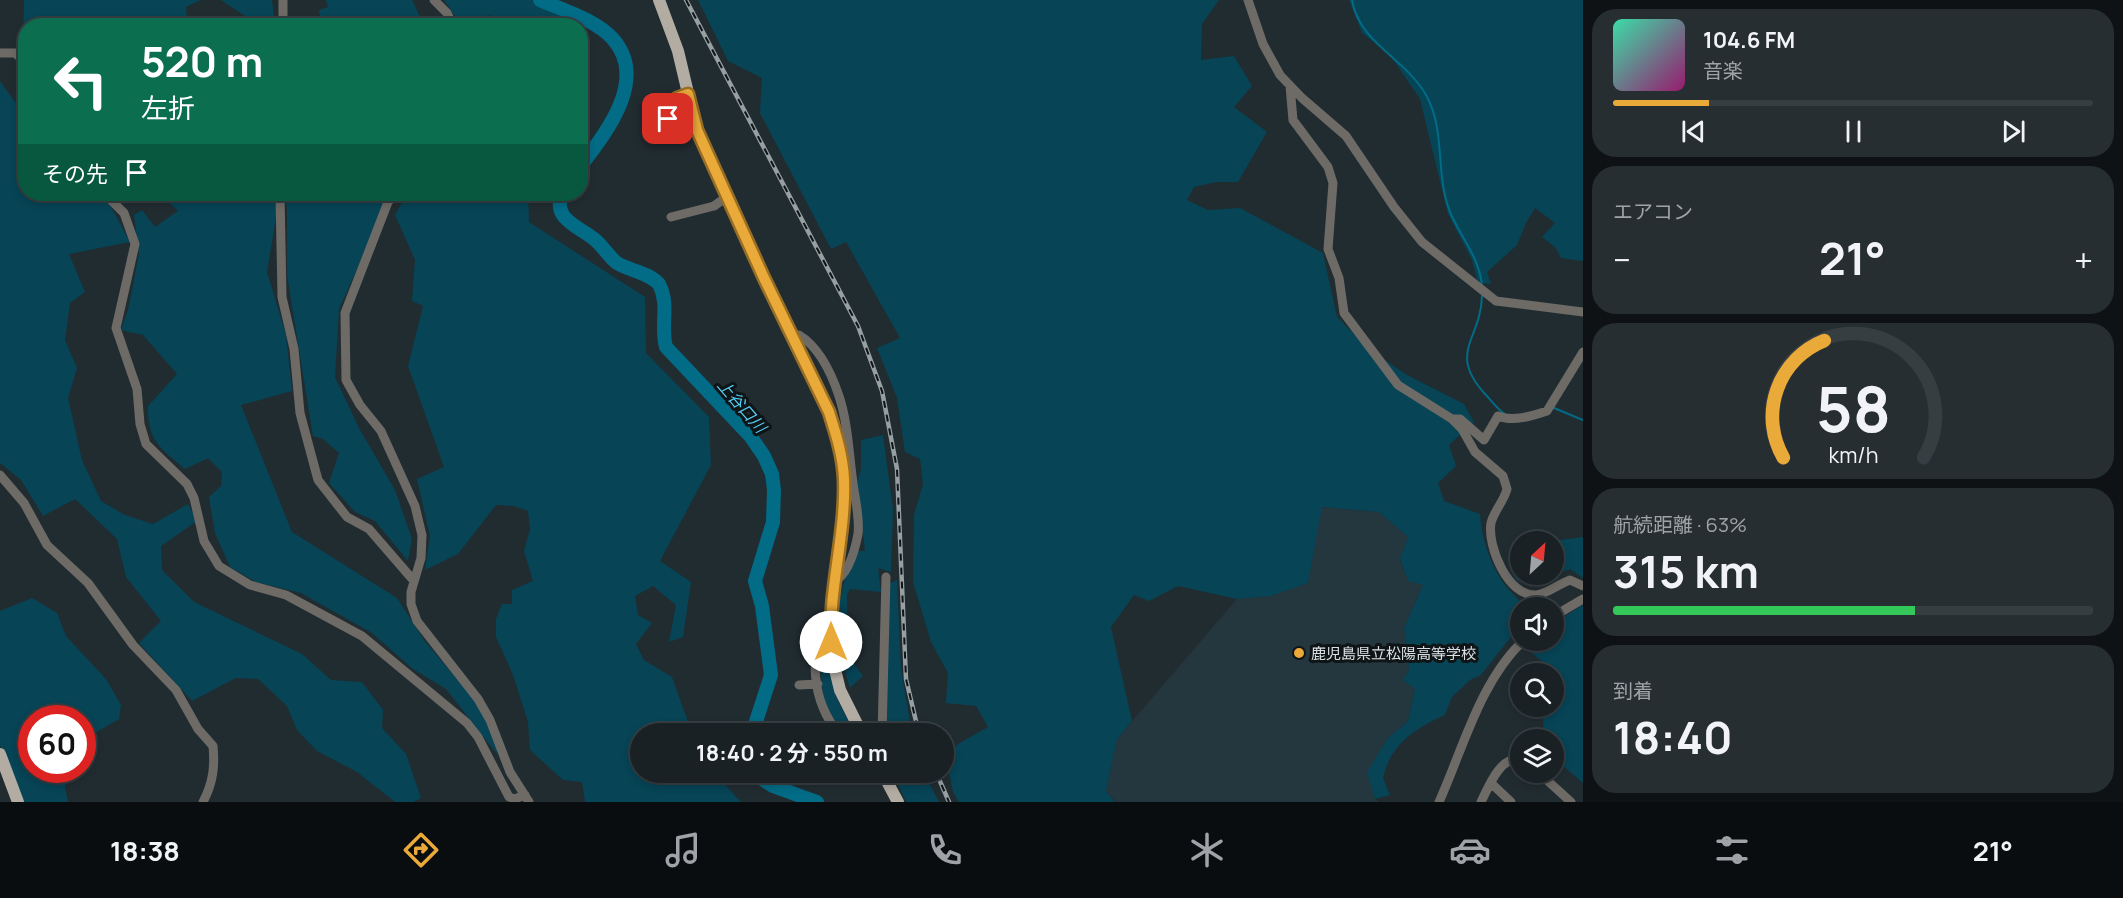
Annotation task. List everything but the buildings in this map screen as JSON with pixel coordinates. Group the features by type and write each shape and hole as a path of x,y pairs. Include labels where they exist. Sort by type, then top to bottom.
{"main road":[{"path":"659,0 671,29 697,130 829,412 839,444 844,478 831,617 832,657 840,690 856,723"},
{"path":"0,754 18,802"},
{"path":"889,783 897,802"}],"street":[{"path":"283,0 283,18"},
{"path":"434,0 449,18"},
{"path":"1248,0 1263,44 1290,86 1346,136 1411,230 1496,301 1583,312"},
{"path":"0,53 15,53 18,56"},
{"path":"1290,86 1293,120 1328,167 1333,183 1328,249 1339,278 1344,312 1398,385 1452,419 1462,429 1475,452 1500,472 1507,484 1506,493 1492,520 1490,531 1495,555 1512,584 1522,592 1538,595 1570,580 1583,586"},
{"path":"668,119 677,98 688,94"},
{"path":"671,217 714,206 728,196"},
{"path":"112,201 124,213 135,244 116,327 137,389 142,436 146,444 187,484 194,498 204,541 213,559 226,572 242,582 286,595 370,642 467,723 478,737 508,797 527,798 510,772 490,720 478,699 417,621 411,604 414,581 421,558 422,535 415,506 381,431 360,405 346,380 345,313 384,212 391,201"},
{"path":"280,201 282,297 294,349 300,413 318,480 347,517 369,529 414,581"},
{"path":"1452,419 1460,419 1484,440 1498,416 1514,418 1547,411 1583,352"},
{"path":"0,475 20,497 47,545 88,583 133,645 176,690 198,729 213,746 215,764 210,789 203,802"},
{"path":"882,723 886,577"},
{"path":"1564,610 1583,599"},
{"path":"831,617 822,631 817,647 818,684 824,714 831,723"},
{"path":"1439,802 1492,683 1515,651"},
{"path":"799,685 818,684"},
{"path":"1481,802 1506,761 1510,760"},
{"path":"1491,783 1511,802"},
{"path":"1550,783 1571,802"}],"shaded area":[{"path":"24,0 201,0 186,7 187,18 24,18"},
{"path":"221,0 272,0 274,17 245,16"},
{"path":"326,0 412,0 421,18 321,18 319,10 328,7"},
{"path":"444,0 533,0 566,18 493,18 491,15 482,18 456,18"},
{"path":"698,0 1219,0 1202,24 1201,60 1234,56 1252,86 1234,107 1267,132 1238,182 1216,182 1194,187 1187,200 1208,210 1240,208 1323,253 1337,317 1369,349 1407,375 1464,404 1474,422 1449,445 1456,466 1438,483 1444,501 1480,514 1485,541 1494,566 1500,578 1516,597 1510,597 1510,638 1481,675 1470,680 1452,697 1445,715 1414,732 1405,739 1392,756 1383,778 1390,795 1375,799 1367,772 1388,738 1408,721 1415,689 1403,680 1409,670 1404,628 1423,585 1408,581 1400,559 1408,537 1379,512 1322,507 1308,583 1271,596 1237,599 1178,586 1149,601 1134,595 1111,627 1132,721 1117,739 1106,791 1115,802 959,802 951,783 954,783 954,748 988,727 976,706 946,703 948,673 931,642 913,582 914,515 923,484 920,459 905,452 897,398 877,348 900,338 846,242 831,249 760,113 762,78 728,61"},
{"path":"1349,0 1583,0 1583,261 1561,258 1556,248 1542,237 1555,223 1535,208 1517,245 1487,272 1491,284 1478,283 1472,260 1448,214 1420,99 1390,55 1362,33"},
{"path":"0,81 18,106 18,201 108,201 130,242 69,254 85,292 70,303 65,340 77,368 68,398 82,460 101,501 125,515 153,524 188,504 197,521 161,546 162,570 194,602 302,654 331,680 362,682 383,710 382,728 406,754 421,798 413,802 395,802 357,772 317,751 297,730 287,706 258,679 236,678 192,701 139,643 161,621 126,577 117,539 75,499 43,516 21,480 0,463"},
{"path":"167,201 275,201 277,212 267,272 286,335 292,391 241,405 292,532 397,598 424,640 480,707 498,749 497,754 446,689 413,669 372,633 301,593 256,582 230,567 215,533 209,497 221,486 222,472 208,458 185,469 162,449 150,427 148,406 177,374 143,335 121,330 128,310 139,254 134,215 142,210 155,227 178,211"},
{"path":"285,201 388,201 339,309 335,377 359,428 395,490 412,539 408,561 375,521 355,512 329,483 339,453 323,439 313,436 287,275"},
{"path":"403,201 528,201 529,222 645,297 646,353 709,417 711,465 660,561 691,582 683,637 669,642 676,605 653,586 635,596 638,615 652,623 636,644 644,660 672,677 688,723 630,723 630,783 723,783 741,802 585,802 582,782 563,780 530,750 528,722 513,675 496,637 496,619 502,604 512,604 512,590 533,581 524,551 530,529 528,511 514,506 496,505 458,554 425,570 430,536 417,479 444,467 408,366 423,306 412,301 415,260 395,215"},
{"path":"883,435 893,509 891,572 878,568 881,592 850,589 847,595 848,655 863,676 850,688 843,664 838,612 844,582 858,551 865,551 857,483 861,469 861,440"},
{"name":"鹿児島県立松陽高等学校","path":"1321,507 1379,512 1408,537 1400,560 1408,581 1423,585 1404,628 1409,670 1415,689 1408,721 1388,738 1375,799 1379,802 1116,802 1106,791 1117,739 1237,599 1271,596 1308,583"},
{"path":"1583,537 1583,578 1570,569 1564,571 1564,540"},
{"path":"897,580 901,669 910,723 886,723 889,584"},
{"path":"32,598 57,613 66,636 106,679 121,705 119,719 96,732 96,705 18,705 18,783 66,783 68,802 20,802 19,791 0,745 0,611"},
{"path":"1583,605 1583,783 1564,767 1564,729 1544,729 1545,717 1564,717 1564,663 1544,663 1530,651 1564,651 1564,617"},
{"path":"820,654 824,654 839,703 850,723 836,723 827,707 822,687"},
{"path":"897,783 929,783 939,802 906,802"}],"waterway":[{"name":"上谷口川","path":"540,0 583,18"},
{"path":"1352,0 1356,15 1364,28 1407,71 1426,95 1436,123 1445,198 1454,221 1474,257 1482,287"},
{"name":"上谷口川","path":"588,21 613,39 623,55 627,72 625,89 619,106 611,123 588,156"},
{"name":"上谷口川","path":"560,201 561,210 568,221 597,242 617,263 650,277 659,284 664,300 666,347 751,437 764,456 772,474 773,522 755,581 762,606 771,675 756,723"},
{"path":"1482,296 1477,324 1467,356 1468,367 1474,380 1485,394 1505,414"},
{"path":"1554,408 1583,420"},
{"name":"上谷口川","path":"768,783 817,802"}],"railway":[{"path":"686,0 858,326 882,391 897,469 906,679 916,723"},
{"path":"941,783 949,802"}],"place":[{"name":"鹿児島県立松陽高等学校","path":"1299,653"}],"route":[{"path":"668,119 677,98 688,94 697,130 764,278 829,412 839,444 844,478 843,515 832,597 831,642"}]}
